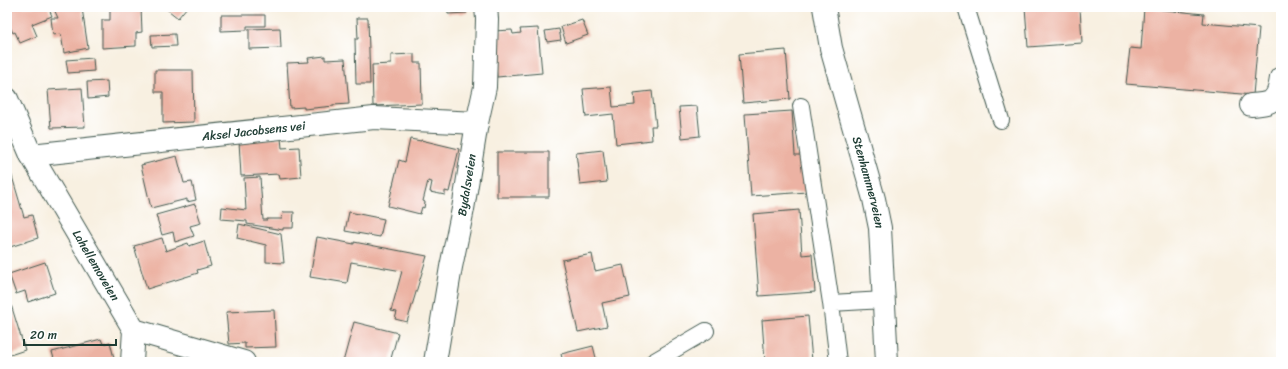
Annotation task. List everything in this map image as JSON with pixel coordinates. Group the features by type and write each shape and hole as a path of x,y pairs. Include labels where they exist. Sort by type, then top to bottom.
{"street":[{"name":"Bydalsveien","path":"435,362 450,267 464,209 473,158 477,123 485,87 486,7"},
{"name":"Stenhammerveien","path":"824,7 831,48 874,199 880,228 887,362"},
{"path":"1251,105 1267,104 1276,97 1280,89 1281,78"},
{"name":"Lahellemoveien","path":"7,99 31,155 134,330"},
{"name":"Aksel Jacobsens vei","path":"31,155 374,118 477,123"},
{"path":"132,362 134,330 244,362"}],"lane":[{"path":"966,7 1002,120"},
{"path":"801,106 831,303 838,362"},
{"path":"831,303 884,300"},
{"path":"653,362 706,331"}],"building":[{"path":"7,7 48,7 52,16 32,24 37,36 20,43 7,20"},
{"path":"53,7 82,8 88,48 64,53 61,34 53,35 51,18 58,18"},
{"path":"110,7 141,7 142,32 136,33 136,46 102,48 102,20 110,20"},
{"path":"164,7 187,7 178,18"},
{"path":"447,7 467,7 467,13 448,14"},
{"path":"1025,7 1080,7 1082,43 1028,47"},
{"path":"1144,8 1204,14 1203,23 1259,28 1253,95 1126,84 1130,48 1141,49"},
{"path":"221,15 265,15 265,26 247,26 247,30 221,31"},
{"path":"357,18 368,18 370,84 356,84 355,39 358,39"},
{"path":"582,20 588,35 566,43 561,27"},
{"path":"280,28 281,48 249,49 249,29"},
{"path":"538,28 542,73 497,77 493,31 512,30 513,34 521,33 520,29"},
{"path":"559,29 561,40 547,42 545,31"},
{"path":"175,34 176,46 152,47 151,35"},
{"path":"786,50 790,99 743,103 739,54"},
{"path":"414,54 414,63 421,63 422,104 373,106 372,65 391,64 391,55"},
{"path":"325,56 325,60 345,59 349,104 304,109 304,107 290,108 287,63 309,62 308,58"},
{"path":"93,58 94,71 68,73 66,60"},
{"path":"155,70 193,70 194,122 163,123 163,92 155,92"},
{"path":"107,81 108,97 88,99 87,82"},
{"path":"611,87 613,107 635,105 634,93 652,91 656,126 651,126 652,140 616,144 613,114 586,117 583,89"},
{"path":"82,88 85,127 51,128 48,90"},
{"path":"697,106 700,136 682,138 679,107"},
{"path":"792,111 795,155 804,155 807,192 751,196 745,114"},
{"path":"281,138 282,148 299,147 301,177 280,179 279,174 241,176 239,141"},
{"path":"410,139 421,140 459,149 449,192 445,191 445,195 430,192 432,182 428,181 423,201 425,202 424,208 422,207 420,214 388,206 399,160 405,162"},
{"path":"603,150 607,182 580,185 576,153"},
{"path":"497,152 549,152 549,197 497,197"},
{"path":"177,156 184,183 192,182 196,200 187,202 187,199 151,208 141,165"},
{"path":"11,173 24,217 32,215 38,238 7,248 7,174"},
{"path":"260,177 263,220 282,219 283,212 294,212 293,228 283,228 283,230 247,224 247,221 221,219 222,207 246,210 244,178"},
{"path":"195,204 201,223 190,226 194,236 175,242 173,232 162,235 156,215"},
{"path":"799,210 802,255 812,254 815,292 759,296 753,214"},
{"path":"349,212 384,219 380,237 345,231"},
{"path":"239,224 281,234 284,263 266,262 266,245 237,238"},
{"path":"317,237 354,244 354,242 427,256 407,322 395,319 397,312 391,311 402,271 351,262 347,283 310,277"},
{"path":"162,238 166,251 188,243 189,246 204,241 211,266 197,270 198,273 147,289 134,246"},
{"path":"592,254 595,271 623,265 630,297 602,303 607,326 578,332 562,260"},
{"path":"45,262 55,293 28,302 25,291 16,294 9,274"},
{"path":"8,295 25,350 7,356 7,296"},
{"path":"274,310 276,347 245,348 245,343 229,344 226,312"},
{"path":"808,316 812,361 821,360 821,362 765,362 762,320"},
{"path":"354,322 398,333 390,362 343,362"},
{"path":"101,339 103,344 110,342 115,362 55,362 52,352"},
{"path":"593,346 597,362 563,362 561,354"}]}
